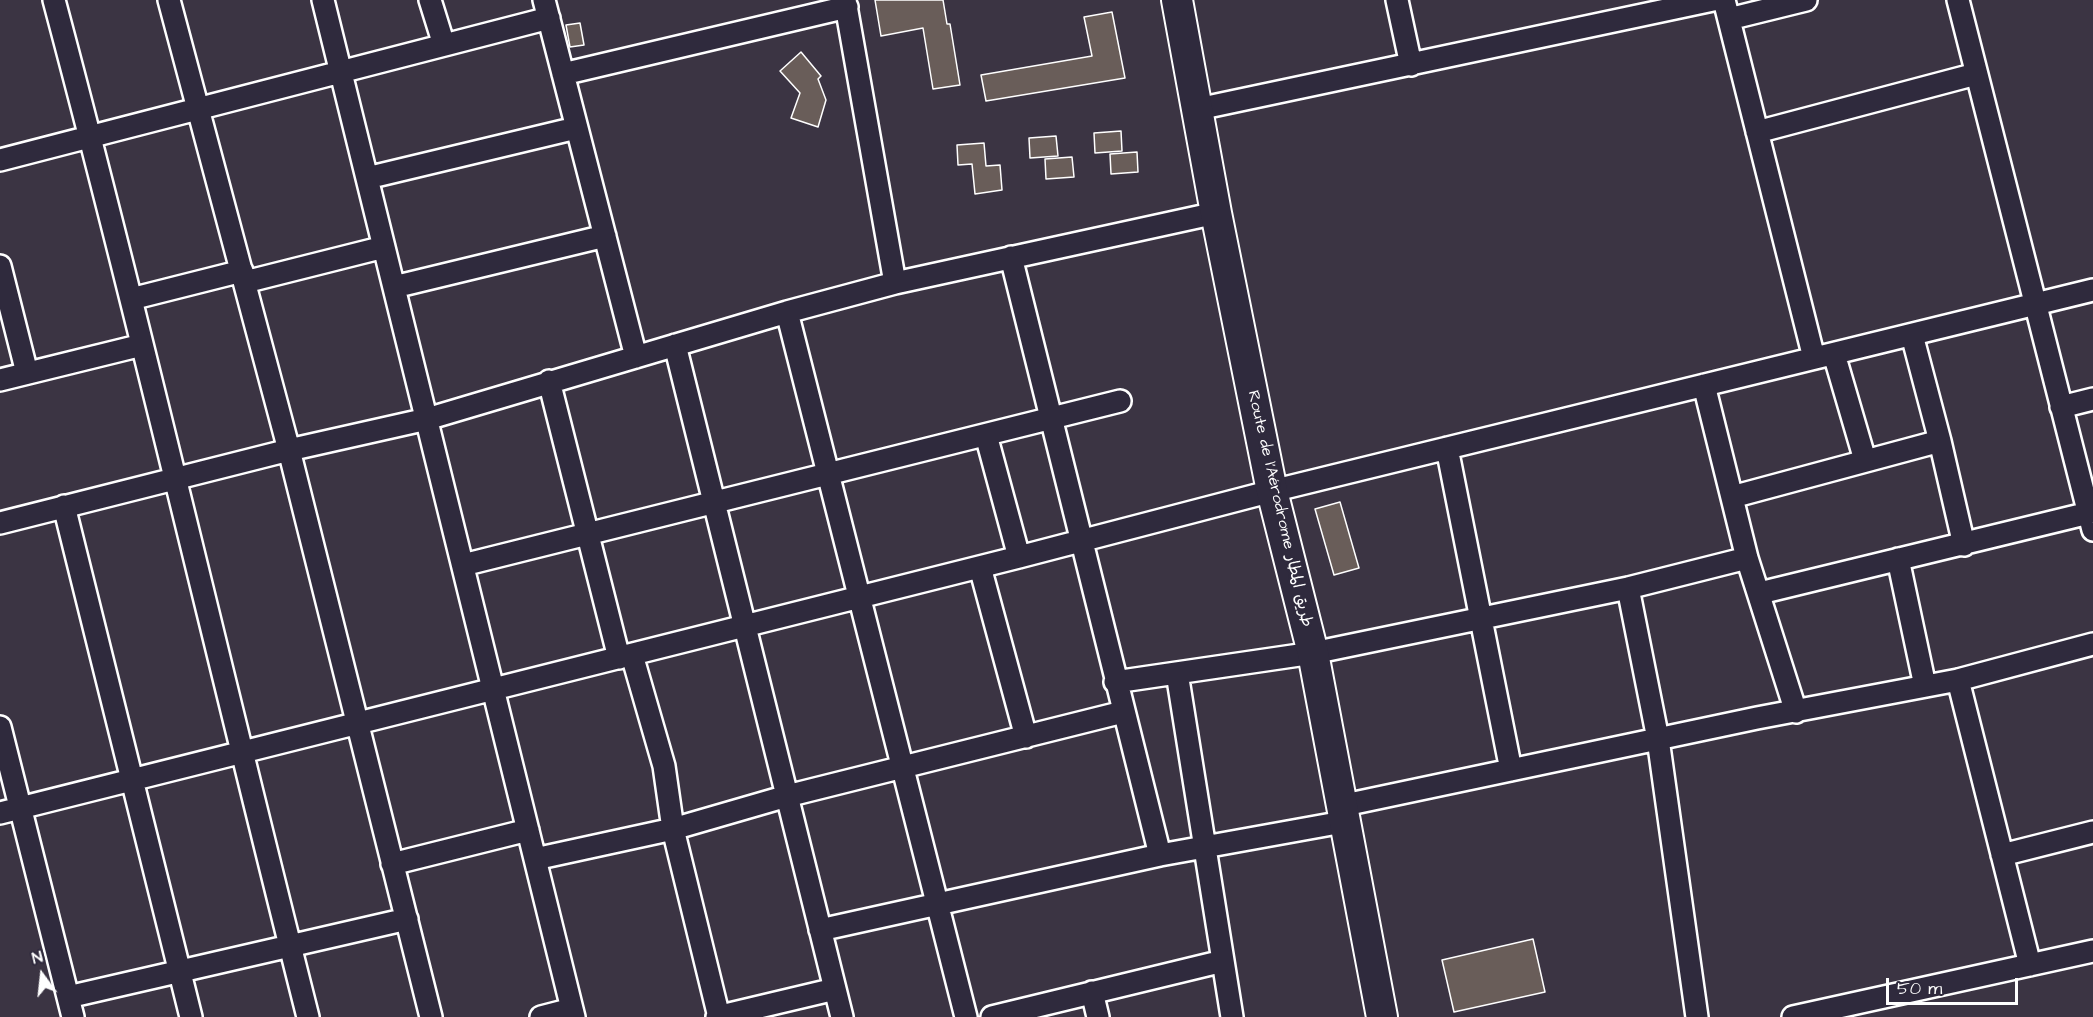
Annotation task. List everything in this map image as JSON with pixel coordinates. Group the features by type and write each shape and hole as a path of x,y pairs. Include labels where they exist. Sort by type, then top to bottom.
{"street":[{"path":"54,0 176,479 241,753 308,1017"},
{"path":"169,0 289,450 431,1017"},
{"path":"323,0 573,1013 542,1017"},
{"path":"430,0 444,45"},
{"name":"Route de l'Aérodrome طريق المطار","path":"1177,0 1216,213 1272,491 1313,653 1382,1017"},
{"path":"1397,0 1411,65"},
{"path":"1198,109 1713,0"},
{"path":"1806,0 1726,9 1757,132 1824,356 1865,460"},
{"path":"1760,593 1898,559 2092,519 2061,407 1958,0"},
{"path":"562,74 846,4 895,283"},
{"path":"0,160 444,45 547,9 636,357"},
{"path":"1757,132 1976,74"},
{"path":"367,178 576,128"},
{"path":"0,524 289,450 427,419 549,381 895,283 1216,213"},
{"path":"394,286 605,236"},
{"path":"131,299 384,247"},
{"path":"1011,257 1115,682 1160,855"},
{"path":"0,266 27,373"},
{"path":"10,810 1081,542 1272,491 2093,290"},
{"path":"787,312 966,1017"},
{"path":"1912,335 1964,545"},
{"path":"0,380 142,345"},
{"path":"675,345 743,627 842,1017"},
{"path":"549,381 587,535 625,656 664,766 674,829 719,1017 834,988"},
{"path":"1704,386 1747,558 1796,712"},
{"path":"2061,407 2093,399"},
{"path":"463,565 1120,401"},
{"path":"986,435 1019,557"},
{"path":"1732,497 1940,441"},
{"path":"1447,448 1483,618 1511,770"},
{"path":"64,506 191,1017"},
{"path":"1115,682 1313,653 1628,588 1747,558"},
{"path":"1898,559 1925,686"},
{"path":"980,567 1026,737"},
{"path":"1628,588 1658,739 1697,1017"},
{"path":"820,930 939,906 1160,855 1206,847 1511,770 1958,680 2093,644"},
{"path":"1177,673 1232,1017"},
{"path":"1958,680 2030,965"},
{"path":"535,859 674,829 787,796 1123,712"},
{"path":"0,727 10,810 70,1007 180,971 406,919"},
{"path":"392,864 528,830"},
{"path":"2002,855 2093,832"},
{"path":"1793,1017 2093,951"},
{"path":"992,1017 1223,961"},
{"path":"1092,993 1098,1017"}],"building":[{"path":"875,0 943,0 947,24 950,24 960,85 933,89 923,28 881,36"},
{"path":"1112,12 1125,78 986,101 981,75 1092,56 1084,17"},
{"path":"580,23 584,45 570,47 566,25"},
{"path":"801,52 821,76 818,79 826,100 818,127 791,118 800,93 780,71"},
{"path":"1121,131 1122,151 1095,153 1094,133"},
{"path":"1056,136 1058,156 1030,158 1029,138"},
{"path":"984,143 986,166 1000,165 1002,190 975,194 972,164 958,165 957,145"},
{"path":"1137,152 1138,172 1111,174 1110,154"},
{"path":"1072,157 1074,177 1046,179 1045,159"},
{"path":"1340,502 1359,568 1334,575 1315,509"},
{"path":"1533,939 1545,992 1454,1012 1442,960"}]}
